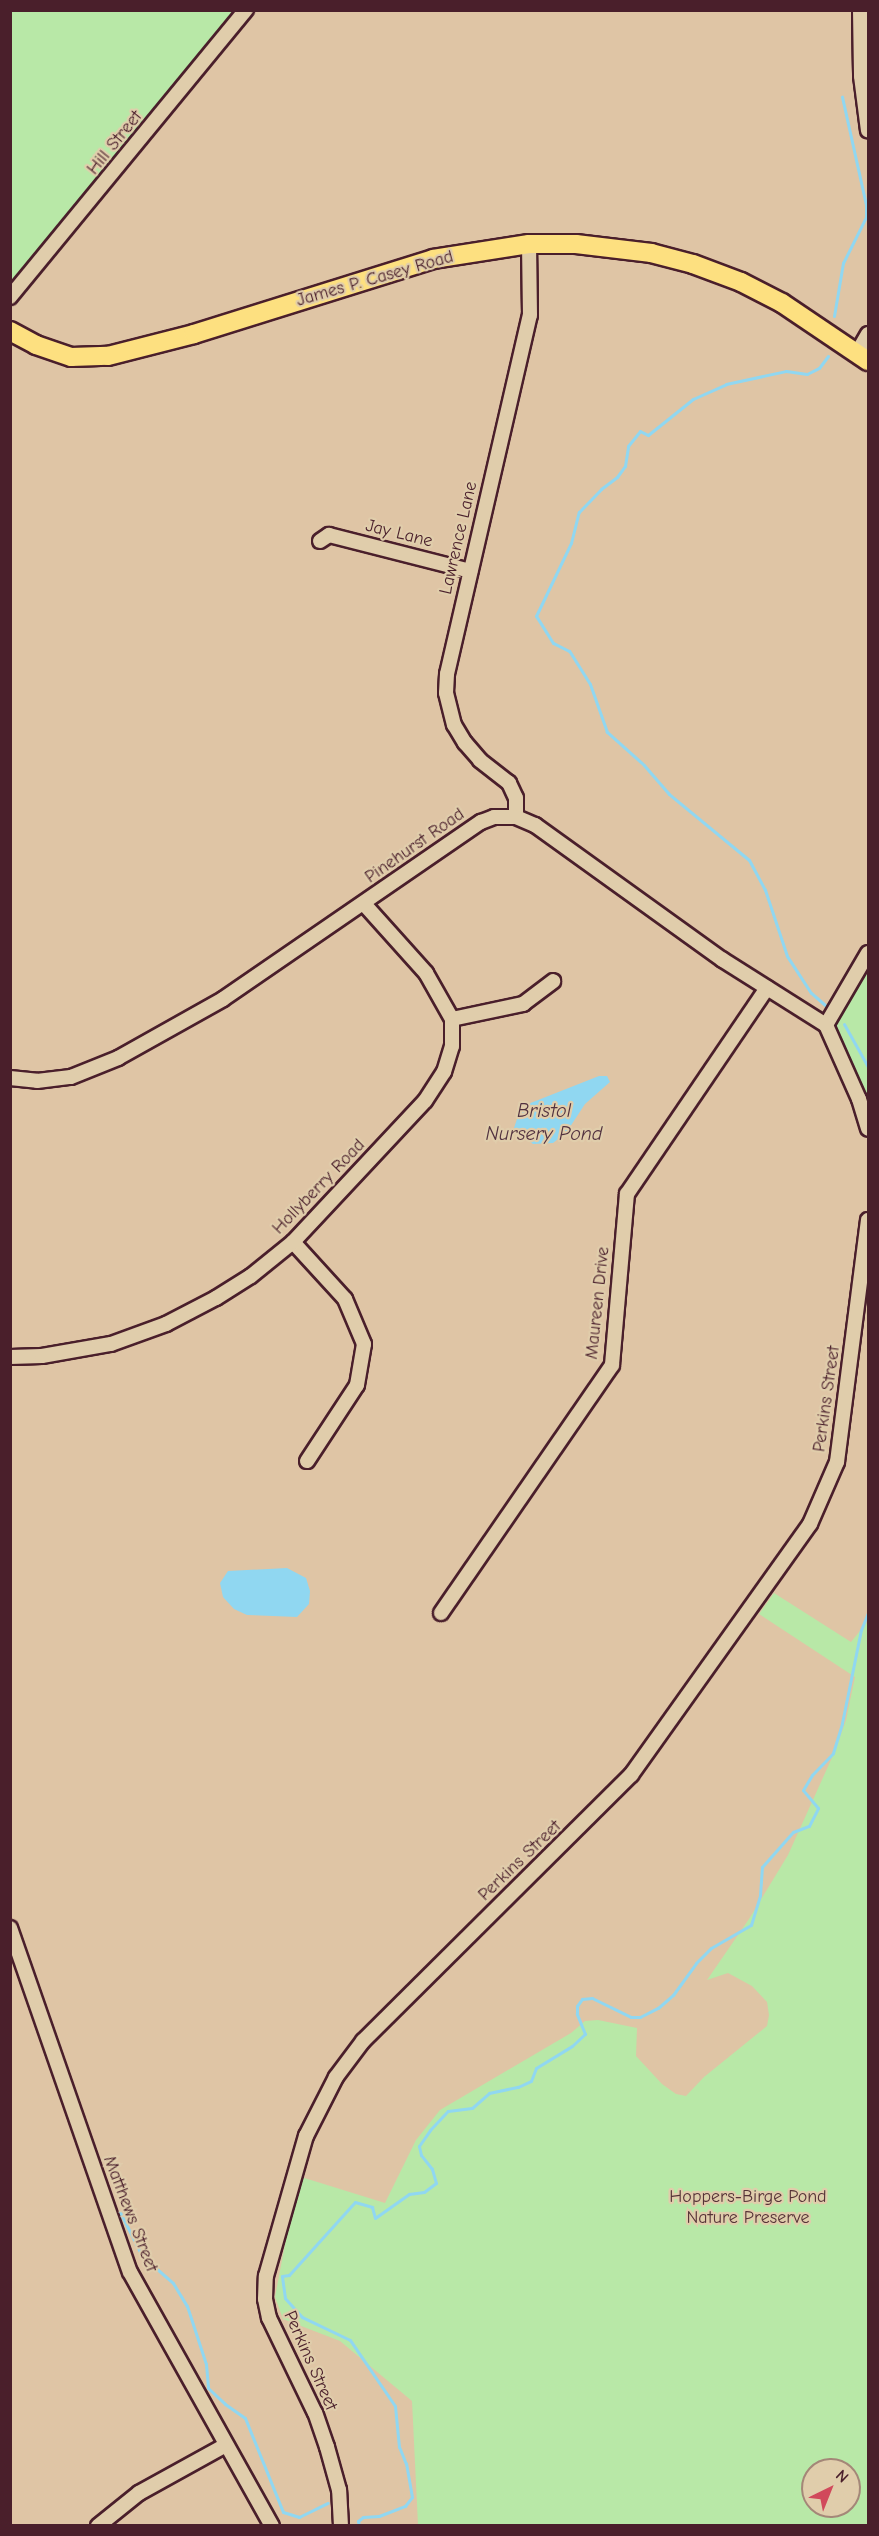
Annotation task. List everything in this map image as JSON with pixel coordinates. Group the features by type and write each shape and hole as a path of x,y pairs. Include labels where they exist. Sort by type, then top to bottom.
{"main road":[{"name":"James P. Casey Road","path":"10,331 36,345 71,357 108,357 194,334 433,258 529,244 607,246 693,264 741,282 782,303 862,357"}],"street":[{"name":"Hill Street","path":"10,297 246,10"},
{"path":"860,10 861,76 868,131"},
{"name":"Lawrence Lane","path":"516,817 516,798 508,783 480,760 465,743 454,725 448,707 447,674 530,315 529,244"},
{"path":"862,357 868,334"},
{"name":"Jay Lane","path":"320,542 328,535 470,571"},
{"name":"Pinehurst Road","path":"10,1078 37,1081 71,1077 118,1058 223,999 480,822 494,817 516,817"},
{"path":"516,817 536,825 691,937 826,1024 859,1099 868,1129"},
{"path":"364,904 426,973 452,1019 523,1004 553,981"},
{"path":"826,1024 868,953"},
{"name":"Maureen Drive","path":"441,1613 612,1365 627,1194 767,988"},
{"name":"Hollyberry Road","path":"10,1357 42,1356 111,1344 165,1324 242,1282 293,1242 425,1101 444,1072 452,1046 452,1019"},
{"name":"Perkins Street","path":"341,2526 339,2490 327,2447 315,2414 269,2318 265,2299 269,2264 306,2136 336,2077 363,2041 631,1775 810,1524 837,1462 868,1220"},
{"path":"293,1242 345,1299 364,1344 357,1385 307,1461"},
{"name":"Matthews Street","path":"10,1928 130,2272 272,2526"},
{"path":"98,2526 139,2493 226,2445"}],"green space":[{"path":"10,11 236,11 11,285"},
{"path":"868,960 868,1129 826,1025"},
{"name":"Hoppers-Birge Pond Nature Preserve","path":"774,1593 851,1642 868,1621 868,2525 418,2525 412,2401 340,2341 283,2319 275,2297 298,2176 385,2203 416,2140 440,2110 571,2033 585,2021 598,2020 637,2028 636,2056 662,2084 676,2094 686,2096 704,2077 767,2026 769,2015 767,2002 752,1986 728,1973 707,1980 749,1919 788,1855 835,1751 846,1720 855,1677 759,1614"}],"water":[{"name":"Bristol Nursery Pond","path":"599,1076 607,1076 610,1082 585,1104 566,1133 553,1143 533,1144 514,1128 519,1113 528,1104"},
{"path":"287,1568 306,1578 310,1591 309,1604 297,1617 247,1615 234,1609 223,1597 220,1583 228,1571"}],"waterway":[{"path":"834,316 843,263 866,217 866,205 842,97"},
{"path":"825,1005 811,993 787,956 765,890 749,860 669,794 644,765 607,732 590,684 569,651 553,643 536,616 571,543 579,512 601,489 617,477 625,466 628,446 640,431 648,435 693,399 726,384 786,371 807,374 819,368 828,356"},
{"path":"844,1024 868,1067"},
{"path":"359,2526 358,2521 363,2517 379,2516 405,2506 412,2497 406,2464 399,2447 395,2406 350,2340 302,2317 285,2298 282,2276 289,2275 355,2202 372,2207 375,2218 409,2194 424,2192 436,2183 432,2169 421,2155 419,2146 430,2130 448,2111 472,2108 489,2093 518,2087 531,2081 536,2068 572,2046 585,2034 577,2014 577,2006 582,1999 592,1998 631,2017 640,2017 658,2008 673,1995 696,1963 711,1948 751,1925 760,1895 762,1867 793,1832 809,1826 818,1808 803,1790 812,1775 833,1753 842,1723 861,1630 868,1613"},
{"path":"120,2212 142,2256 173,2283 187,2306 206,2364 208,2388 245,2418 283,2512 299,2517 328,2503"}]}
